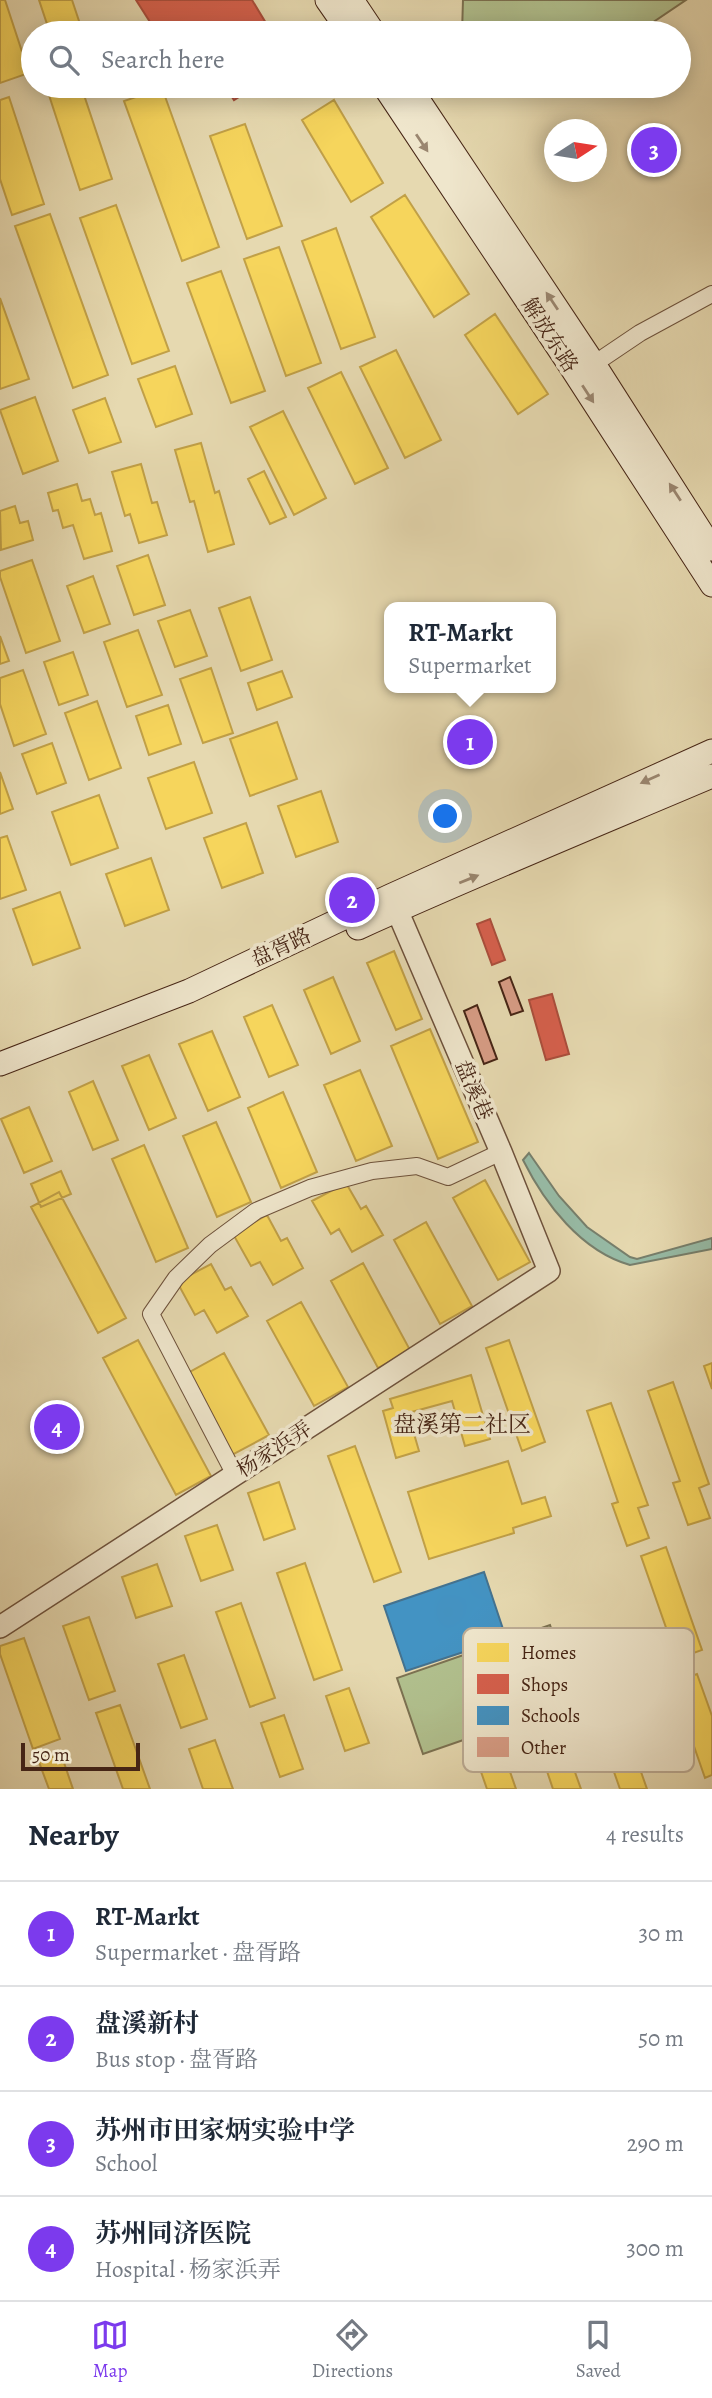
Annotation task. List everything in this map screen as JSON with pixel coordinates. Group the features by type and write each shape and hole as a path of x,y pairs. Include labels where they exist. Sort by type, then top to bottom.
{"main road":[{"path":"327,0 342,21"},
{"path":"352,0 366,21"},
{"name":"解放东路","path":"392,98 712,585"},
{"name":"解放东路","path":"417,98 594,364 712,549"},
{"name":"盘胥路","path":"0,1064 189,991 390,895 712,751"},
{"name":"盘胥路","path":"0,1078 189,1003 397,910 712,776"}],"street":[{"path":"594,364 640,333 712,294"},
{"name":"盘溪巷","path":"397,910 549,1271"},
{"path":"235,1475 150,1314 176,1278 210,1245 256,1212 310,1188 372,1171 417,1166 448,1177 501,1152"},
{"name":"杨家浜弄","path":"0,1628 549,1271"}],"shaded area":[{"path":"463,0 686,0 655,21 462,21"},
{"path":"529,1153 559,1196 587,1227 630,1257 637,1259 712,1238 712,1249 630,1265 612,1258 580,1237 554,1209 523,1160"},
{"path":"463,1655 463,1740 423,1754 397,1678"}],"building: Homes":[{"path":"0,0 5,0 21,49 21,76 0,83"},
{"path":"39,0 72,0 79,21 46,21"},
{"path":"9,97 44,204 12,215 0,179 0,100"},
{"path":"50,98 85,98 112,179 80,190"},
{"path":"133,98 166,98 219,247 182,261 124,101"},
{"path":"334,100 383,183 351,202 302,120"},
{"path":"245,124 282,226 247,239 210,136"},
{"path":"405,195 469,294 434,317 371,217"},
{"path":"116,205 169,351 132,364 80,218"},
{"path":"50,214 108,375 73,388 15,226"},
{"path":"336,228 375,337 341,349 302,241"},
{"path":"279,247 321,363 286,376 244,259"},
{"path":"221,271 265,391 231,403 187,283"},
{"path":"0,298 29,379 0,389"},
{"path":"495,314 548,394 518,414 465,335"},
{"path":"396,350 441,440 405,458 360,367"},
{"path":"175,366 192,414 156,427 138,379"},
{"path":"341,372 388,468 355,484 308,388"},
{"path":"35,397 58,461 23,474 0,410"},
{"path":"105,398 121,442 89,453 73,410"},
{"path":"283,411 326,498 294,515 250,427"},
{"path":"201,443 215,493 219,491 234,544 208,552 194,501 190,502 175,450"},
{"path":"141,464 152,503 157,502 167,535 139,543 130,514 125,516 112,472"},
{"path":"264,471 286,517 270,524 248,479"},
{"path":"77,484 82,501 90,499 95,515 101,513 112,551 84,559 73,525 63,528 58,510 53,511 48,493"},
{"path":"15,506 20,523 28,521 33,540 1,550 0,511"},
{"path":"148,555 165,605 134,615 117,566"},
{"path":"32,560 60,641 26,653 0,571"},
{"path":"93,576 110,624 84,633 67,586"},
{"path":"250,597 272,660 241,671 219,608"},
{"path":"190,610 207,656 175,667 158,621"},
{"path":"138,630 162,695 127,707 104,642"},
{"path":"0,636 9,661 0,664"},
{"path":"73,652 88,695 59,705 44,662"},
{"path":"211,668 233,733 203,743 180,679"},
{"path":"23,670 46,734 14,746 0,704 0,678"},
{"path":"282,671 292,697 257,710 248,683"},
{"path":"97,701 121,768 89,780 65,713"},
{"path":"168,705 181,744 149,755 136,716"},
{"path":"277,722 297,779 250,796 230,739"},
{"path":"52,743 66,783 37,794 22,754"},
{"path":"194,762 212,813 166,829 148,778"},
{"path":"0,772 13,809 0,814"},
{"path":"321,791 338,842 296,857 278,806"},
{"path":"99,795 118,848 71,865 52,812"},
{"path":"246,823 263,873 222,888 204,838"},
{"path":"7,836 26,890 0,899 0,838"},
{"path":"151,858 169,910 125,926 106,874"},
{"path":"60,892 80,948 33,965 13,909"},
{"path":"394,951 422,1019 396,1030 367,963"},
{"path":"333,977 360,1041 331,1054 304,990"},
{"path":"272,1005 298,1065 269,1077 244,1017"},
{"path":"430,1029 478,1142 438,1159 391,1046"},
{"path":"212,1031 240,1097 208,1111 179,1044"},
{"path":"149,1055 176,1118 149,1130 122,1066"},
{"path":"360,1070 392,1146 356,1161 324,1085"},
{"path":"93,1081 118,1140 93,1150 69,1092"},
{"path":"283,1092 317,1172 281,1188 248,1108"},
{"path":"29,1107 52,1161 24,1173 1,1119"},
{"path":"216,1122 251,1202 217,1217 183,1136"},
{"path":"144,1145 188,1248 156,1262 112,1159"},
{"path":"61,1171 71,1194 41,1207 31,1184"},
{"path":"485,1180 530,1262 498,1280 453,1198"},
{"path":"346,1183 361,1209 366,1206 383,1235 352,1252 339,1229 331,1234 312,1201"},
{"path":"59,1192 126,1318 98,1333 31,1207"},
{"path":"267,1215 281,1241 287,1238 303,1268 273,1285 260,1262 251,1266 233,1234"},
{"path":"426,1222 472,1306 440,1324 394,1240"},
{"path":"363,1263 410,1350 378,1368 331,1281"},
{"path":"211,1264 225,1290 231,1287 248,1316 217,1333 204,1310 195,1315 177,1282"},
{"path":"301,1302 348,1387 314,1406 267,1321"},
{"path":"138,1340 211,1476 176,1495 103,1358"},
{"path":"509,1340 545,1442 522,1451 486,1348"},
{"path":"224,1353 269,1435 232,1455 188,1373"},
{"path":"712,1363 712,1389 704,1366"},
{"path":"471,1375 490,1439 465,1446 452,1401 408,1413 419,1451 396,1458 383,1411 393,1408 390,1399"},
{"path":"673,1382 709,1484 699,1488 710,1518 688,1525 673,1483 680,1481 648,1391"},
{"path":"611,1403 648,1505 638,1508 649,1538 627,1546 612,1504 618,1502 587,1411"},
{"path":"355,1446 401,1572 374,1582 328,1456"},
{"path":"508,1461 522,1504 545,1497 551,1516 513,1528 514,1533 429,1559 408,1492"},
{"path":"279,1482 295,1529 264,1540 248,1493"},
{"path":"217,1525 233,1570 201,1581 185,1536"},
{"path":"666,1547 702,1650 694,1653 694,1628 666,1628 641,1556"},
{"path":"305,1563 342,1670 314,1680 277,1573"},
{"path":"157,1564 172,1606 136,1618 122,1577"},
{"path":"241,1603 275,1698 250,1707 216,1612"},
{"path":"89,1617 115,1691 89,1700 63,1626"},
{"path":"24,1638 60,1739 33,1749 0,1654 0,1646"},
{"path":"184,1655 207,1719 181,1728 158,1664"},
{"path":"697,1674 712,1716 712,1775 705,1778 694,1746 694,1675"},
{"path":"349,1688 369,1743 345,1751 326,1696"},
{"path":"120,1705 150,1789 123,1789 96,1713"},
{"path":"284,1715 303,1769 280,1777 261,1723"},
{"path":"215,1740 233,1789 203,1789 189,1749"},
{"path":"61,1754 73,1789 49,1789 39,1762"},
{"path":"481,1772 510,1772 516,1789 487,1789"},
{"path":"547,1772 575,1772 581,1789 553,1789"},
{"path":"614,1772 641,1772 647,1789 620,1789"}],"building: Shops":[{"path":"136,0 252,0 265,21 149,21"},
{"path":"490,919 505,960 492,965 477,924"},
{"path":"552,994 569,1054 546,1060 529,1000"}],"building: Schools":[{"path":"484,1572 503,1628 463,1628 463,1652 406,1671 384,1606"}],"building: Other":[{"path":"510,977 523,1011 511,1015 499,982"},
{"path":"477,1005 497,1059 484,1064 464,1011"}],"place":[{"name":"苏州市田家炳实验中学","path":"654,150"},
{"name":"RT-Markt","path":"470,742"},
{"name":"盘溪新村","path":"352,900"},
{"name":"苏州同济医院","path":"57,1427"}],"district":[{"name":"盘溪第二社区","path":"462,1424"}]}
